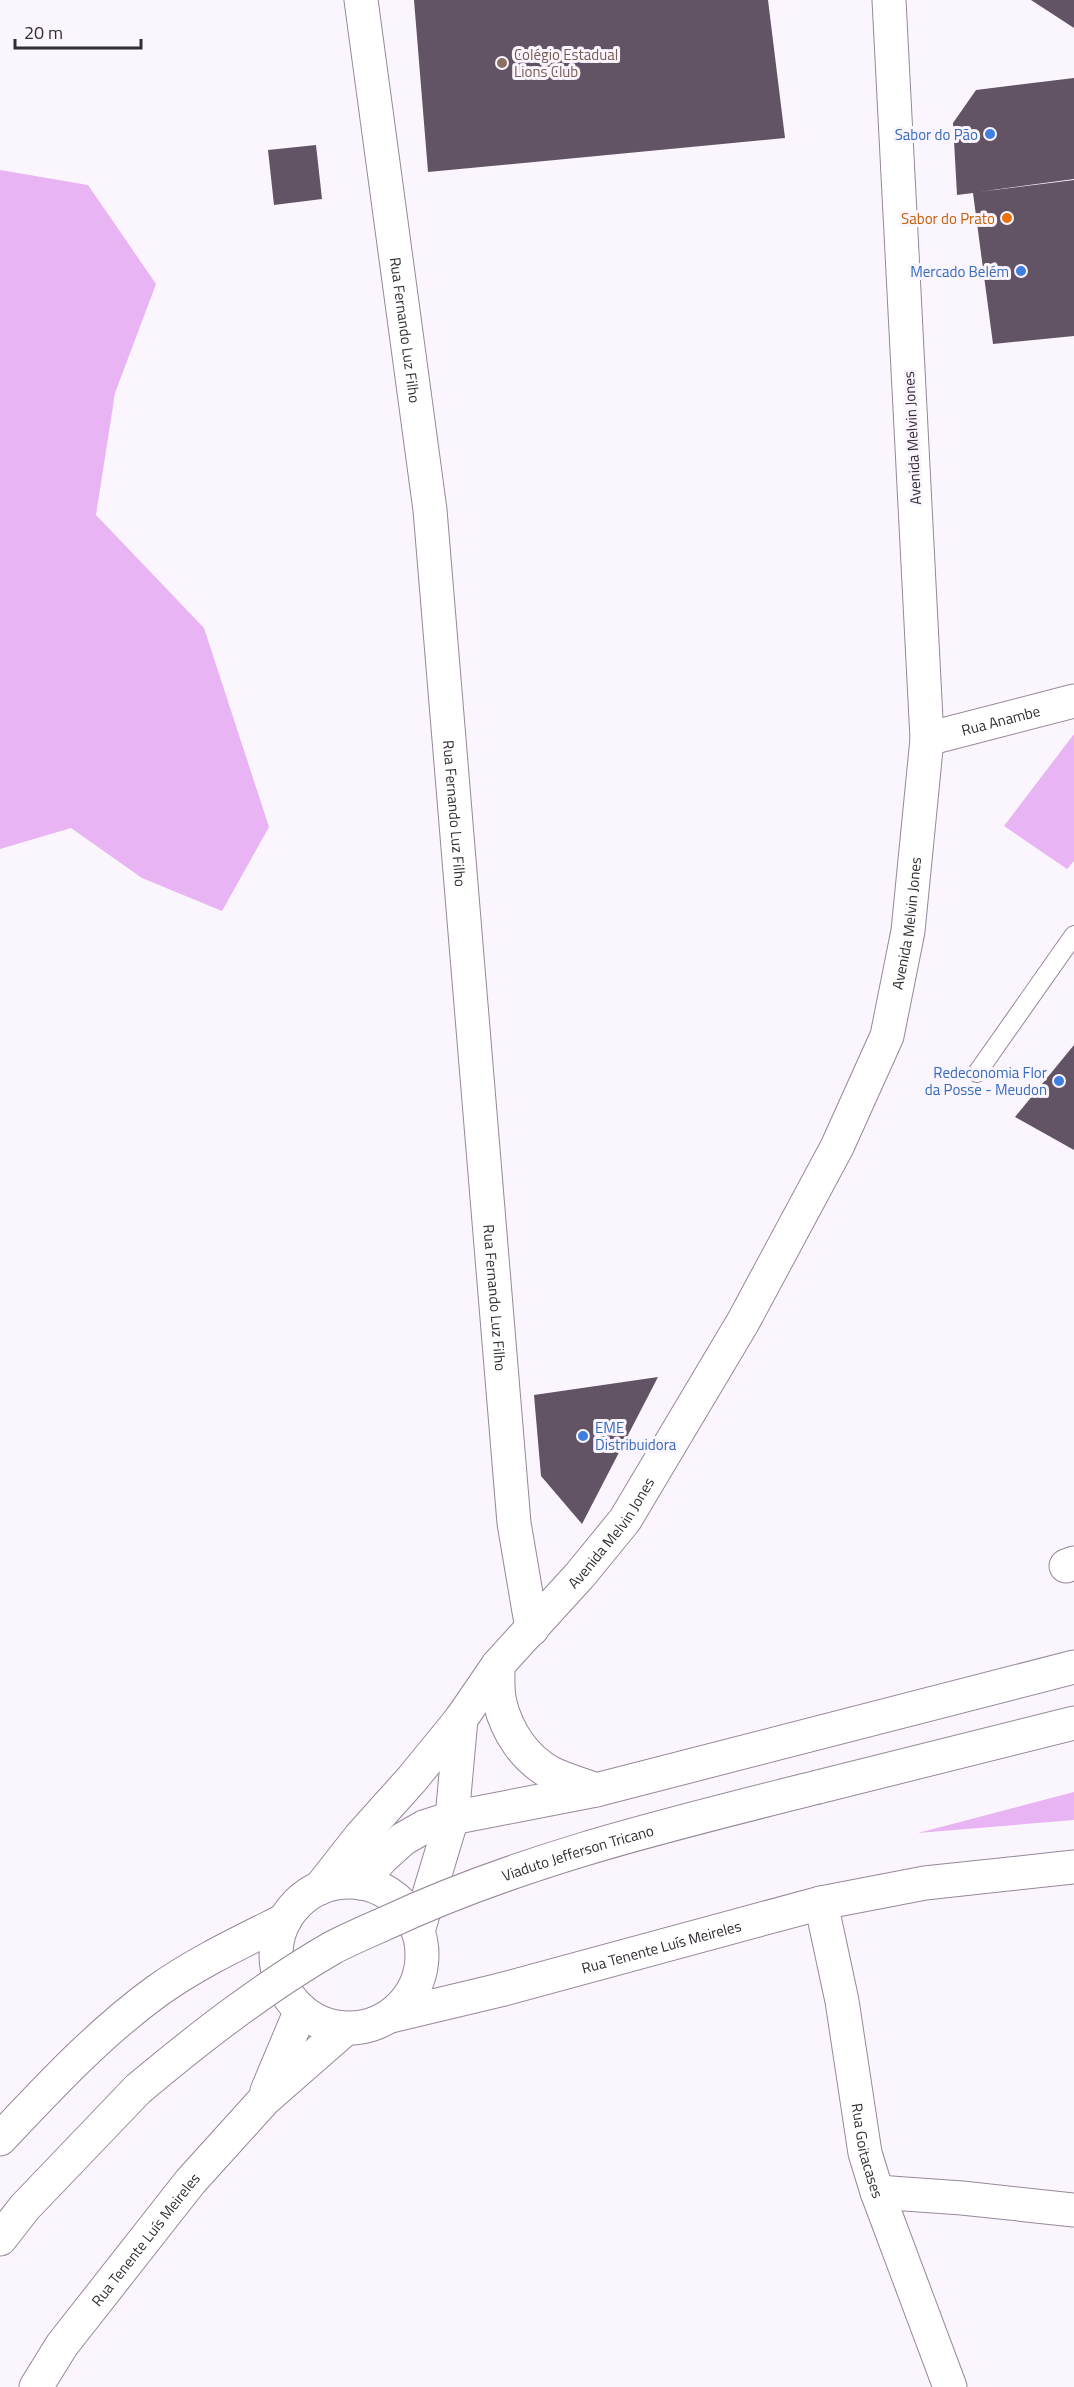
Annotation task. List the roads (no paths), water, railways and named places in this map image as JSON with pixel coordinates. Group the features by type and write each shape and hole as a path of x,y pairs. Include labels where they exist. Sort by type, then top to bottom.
{"main road":[{"name":"Rua Fernando Luz Filho","path":"361,0 430,510 514,1523 532,1629"},
{"name":"Avenida Melvin Jones","path":"320,1888 360,1837 461,1719 498,1665 532,1629 625,1520 743,1322 837,1148 887,1036 908,931 927,739 889,0"},
{"name":"Rua Anambe","path":"927,739 1074,702"},
{"path":"498,1665 499,1701 518,1744 535,1763 553,1774 596,1790"},
{"path":"360,1883 382,1858 404,1839 424,1827 452,1818 596,1790 1074,1667"},
{"path":"418,1930 452,1818 461,1719"},
{"name":"Viaduto Jefferson Tricano","path":"0,2239 25,2207 138,2089 227,2017 333,1948 420,1907 485,1881 577,1851 818,1787 1071,1725"},
{"name":"Rua Tenente Luís Meireles","path":"391,2016 500,1990 821,1903 925,1883 1074,1868"},
{"path":"339,1882 360,1883 379,1889 396,1899 409,1913 418,1930 423,1952 421,1973 410,1997 391,2016 369,2026 345,2029 322,2024 300,2010 286,1991 277,1968 277,1944 285,1920 300,1901 320,1888 339,1882"},
{"name":"Rua Goitacases","path":"821,1903 842,2001 865,2153 877,2192 950,2387"},
{"path":"0,2139 73,2062 156,1991 210,1958 285,1920"},
{"name":"Rua Tenente Luís Meireles","path":"421,1973 500,1990"},
{"name":"Rua Tenente Luís Meireles","path":"265,2099 300,2010"},
{"name":"Rua Tenente Luís Meireles","path":"36,2387 62,2345 190,2182 265,2099 345,2029"},
{"path":"877,2192 1074,2210"}],"lane":[{"path":"977,1073 1074,934"}],"place":[{"name":"Colégio Estadual Lions Club","path":"502,63"},
{"name":"Sabor do Pão","path":"990,134"},
{"name":"Sabor do Prato","path":"1007,218"},
{"name":"Mercado Belém","path":"1021,271"},
{"name":"Redeconomia Flor da Posse - Meudon","path":"1059,1081"},
{"name":"EME Distribuidora","path":"583,1436"}]}
